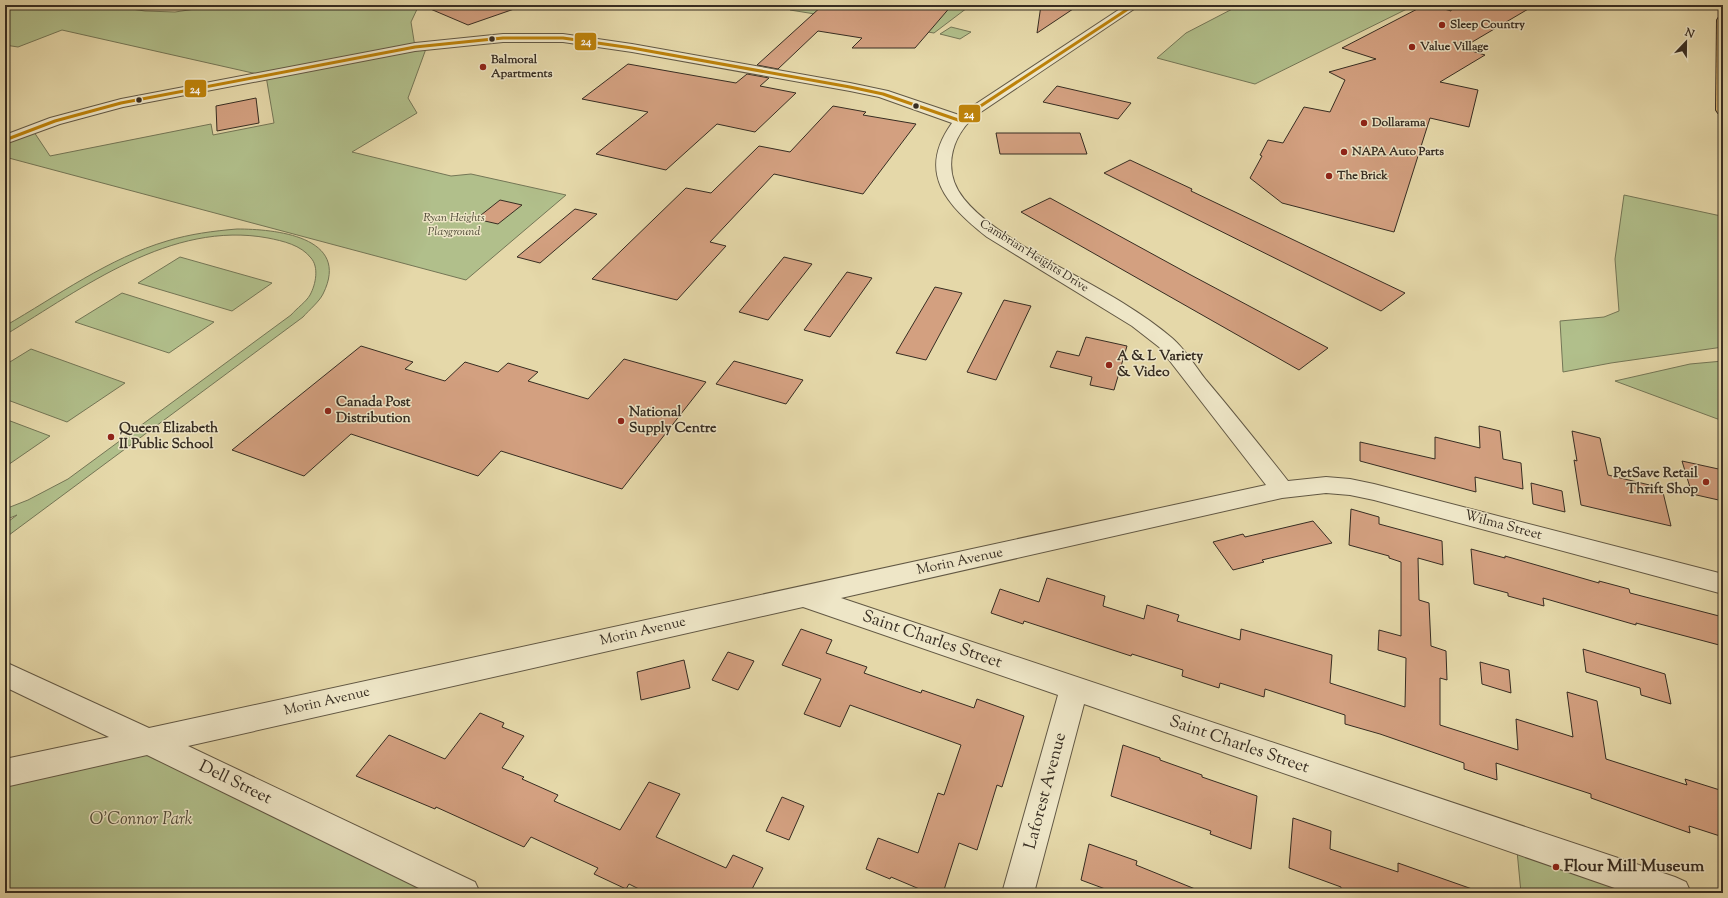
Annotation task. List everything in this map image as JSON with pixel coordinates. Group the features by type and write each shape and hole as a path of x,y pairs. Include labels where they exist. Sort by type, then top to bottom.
{"main road":[{"path":"1723,20 1723,110"}],"street":[{"name":"Cambrian Heights Drive","path":"1134,5 970,113 961,121 946,145 942,166 943,177 958,203 968,214 992,232 1140,322 1166,343 1282,490"},
{"path":"5,140 55,121 122,103 415,47 462,41 528,37 563,38 589,41 844,86 883,94 961,121"},
{"name":"Wilma Street","path":"1282,490 1326,485 1350,487 1374,492 1723,584"},
{"name":"Morin Avenue","path":"5,773 1282,490"},
{"name":"Saint Charles Street","path":"803,596 1675,893"},
{"name":"Dell Street","path":"5,674 464,893"},
{"name":"Laforest Avenue","path":"1018,893 1074,689"}],"green space":[{"name":"Ryan Heights Playground","path":"5,5 105,5 145,11 175,12 214,5 419,5 411,22 415,47 427,46 408,98 417,113 352,152 451,176 471,174 566,195 466,280 5,157 5,135 32,129 50,156 211,124 213,135 274,123 266,76 62,30 18,47 5,45"},
{"path":"787,5 971,5 934,33 790,10"},
{"path":"1240,5 1415,5 1255,84 1157,58 1186,33"},
{"path":"951,27 971,32 960,39 940,34"},
{"path":"1624,195 1721,216 1723,226 1723,347 1611,363 1563,372 1560,321 1604,317 1619,311 1615,259"},
{"path":"237,229 253,229 288,234 305,240 318,248 327,259 329,275 323,294 319,300 303,317 5,538 5,524 17,515 5,520 5,509 28,500 68,479 291,315 310,295 314,286 316,271 314,262 307,254 286,242 268,238 232,235 197,239 163,248 129,262 65,297 5,335 5,326 104,267 146,248 184,236"},
{"path":"180,257 272,283 232,311 138,283"},
{"path":"122,293 214,322 169,353 75,322"},
{"path":"31,349 125,383 67,422 5,399 5,365"},
{"path":"1723,361 1723,421 1615,381 1690,364"},
{"path":"5,419 50,436 5,467"},
{"name":"O'Connor Park","path":"150,744 457,893 5,893 5,775"},
{"name":"Flour Mill Museum","path":"1516,840 1670,893 1521,893"}],"building":[{"path":"421,5 516,5 517,8 468,25"},
{"path":"823,5 952,5 915,48 852,48 862,38 818,31 778,69 757,65"},
{"path":"1041,5 1079,5 1037,33"},
{"path":"1425,5 1431,5 1451,11 1452,5 1535,5 1462,48 1485,55 1440,82 1478,90 1469,127 1430,118 1394,232 1282,203 1250,178 1262,156 1260,155 1268,140 1283,143 1304,107 1330,112 1345,80 1329,72 1376,59 1342,48"},
{"path":"628,64 736,83 747,74 769,78 760,86 796,93 755,132 717,124 666,170 596,154 648,112 582,99"},
{"path":"1057,86 1131,103 1118,119 1043,102"},
{"path":"256,98 259,123 217,131 216,106"},
{"path":"833,106 866,112 863,115 916,124 863,194 774,174 710,242 726,246 677,300 592,279 686,188 711,193 759,146 790,152"},
{"path":"996,133 1080,133 1087,154 1000,154"},
{"path":"1130,160 1192,189 1191,191 1405,293 1381,311 1104,173"},
{"path":"1050,198 1328,348 1299,370 1021,212"},
{"path":"500,200 522,205 498,224 476,219"},
{"path":"575,209 597,214 540,263 517,257"},
{"path":"784,257 812,264 768,320 739,312"},
{"path":"847,272 872,278 830,337 804,330"},
{"path":"935,287 962,293 926,360 896,353"},
{"path":"1004,300 1031,306 996,380 967,372"},
{"path":"1086,337 1127,346 1114,390 1090,385 1092,377 1050,367 1057,351 1079,356"},
{"path":"361,346 413,362 405,369 445,381 465,362 498,372 508,363 538,372 528,381 588,399 624,359 706,382 622,489 501,451 478,476 351,434 304,476 232,450"},
{"path":"734,361 803,380 786,404 716,384"},
{"path":"1479,426 1500,431 1503,459 1521,463 1523,489 1475,477 1476,492 1360,461 1360,442 1435,459 1435,437 1480,448"},
{"path":"1572,431 1600,438 1608,475 1662,488 1671,526 1581,505 1574,460 1577,461"},
{"name":"PetSave Retail Thrift Shop","path":"1682,461 1723,470 1723,501 1692,494"},
{"path":"1531,483 1562,491 1565,512 1533,504"},
{"path":"1351,509 1379,517 1379,524 1442,541 1443,565 1418,558 1419,600 1429,603 1431,646 1446,651 1447,680 1440,678 1440,725 1518,750 1516,719 1573,737 1567,692 1597,701 1606,759 1687,785 1685,779 1723,791 1723,837 1689,826 1690,833 1591,798 1591,794 1496,763 1497,780 1464,769 1464,763 1380,734 1345,724 1345,715 1265,689 1264,697 1220,683 1219,688 1182,676 1183,670 1132,654 1131,656 1024,621 1023,624 991,613 1000,589 1039,602 1047,578 1105,596 1103,606 1144,619 1147,605 1179,615 1177,621 1240,640 1241,629 1332,655 1330,683 1405,707 1406,658 1378,650 1379,630 1401,636 1401,562 1389,558 1389,556 1349,545"},
{"path":"1313,521 1332,543 1262,560 1264,562 1233,570 1213,542 1243,534 1245,537"},
{"path":"1471,549 1505,558 1505,556 1599,583 1599,581 1629,589 1630,593 1723,617 1723,646 1636,623 1636,625 1543,598 1544,606 1508,596 1508,593 1474,584"},
{"path":"801,629 832,640 826,653 867,667 864,673 921,693 922,690 974,708 977,699 1024,716 1002,787 997,785 977,850 959,843 943,893 929,893 891,877 890,879 866,869 878,838 918,853 938,793 944,795 961,745 850,705 840,727 804,714 821,679 782,665"},
{"path":"1583,649 1665,674 1671,704 1641,695 1640,688 1586,672"},
{"path":"728,652 754,661 738,690 712,680"},
{"path":"684,660 690,688 641,700 637,672"},
{"path":"1480,662 1509,670 1511,693 1482,684"},
{"path":"480,713 504,723 502,727 524,736 502,768 524,777 522,779 558,795 554,801 620,830 649,782 680,794 656,837 726,868 733,855 763,868 750,893 647,893 629,884 626,889 594,874 598,868 531,837 524,847 436,807 435,809 356,776 389,735 445,759"},
{"path":"1123,745 1202,775 1202,777 1257,796 1251,849 1210,834 1211,831 1111,796"},
{"path":"782,797 804,806 789,840 766,831"},
{"path":"1293,818 1331,831 1330,849 1398,872 1398,863 1475,890 1475,893 1341,893 1341,887 1289,868"},
{"path":"1089,844 1137,861 1136,865 1205,893 1116,893 1081,880"}],"transit line":[{"name":"24","path":"5,140 55,121 121,103 415,47 503,38 563,38 632,48 850,87 883,94 961,121 970,113 1134,5"},
{"name":"24","path":"1723,20 1723,110"}],"place":[{"name":"Sleep Country","path":"1442,25"},
{"name":"Value Village","path":"1412,47"},
{"name":"Balmoral Apartments","path":"483,67"},
{"name":"Dollarama","path":"1364,123"},
{"name":"NAPA Auto Parts","path":"1344,152"},
{"name":"The Brick","path":"1329,176"},
{"name":"A & L Variety & Video","path":"1109,365"},
{"name":"Canada Post Distribution","path":"328,411"},
{"name":"National Supply Centre","path":"621,421"},
{"name":"Queen Elizabeth II Public School","path":"111,437"},
{"name":"PetSave Retail Thrift Shop","path":"1706,482"},
{"name":"Flour Mill Museum","path":"1556,867"}]}
